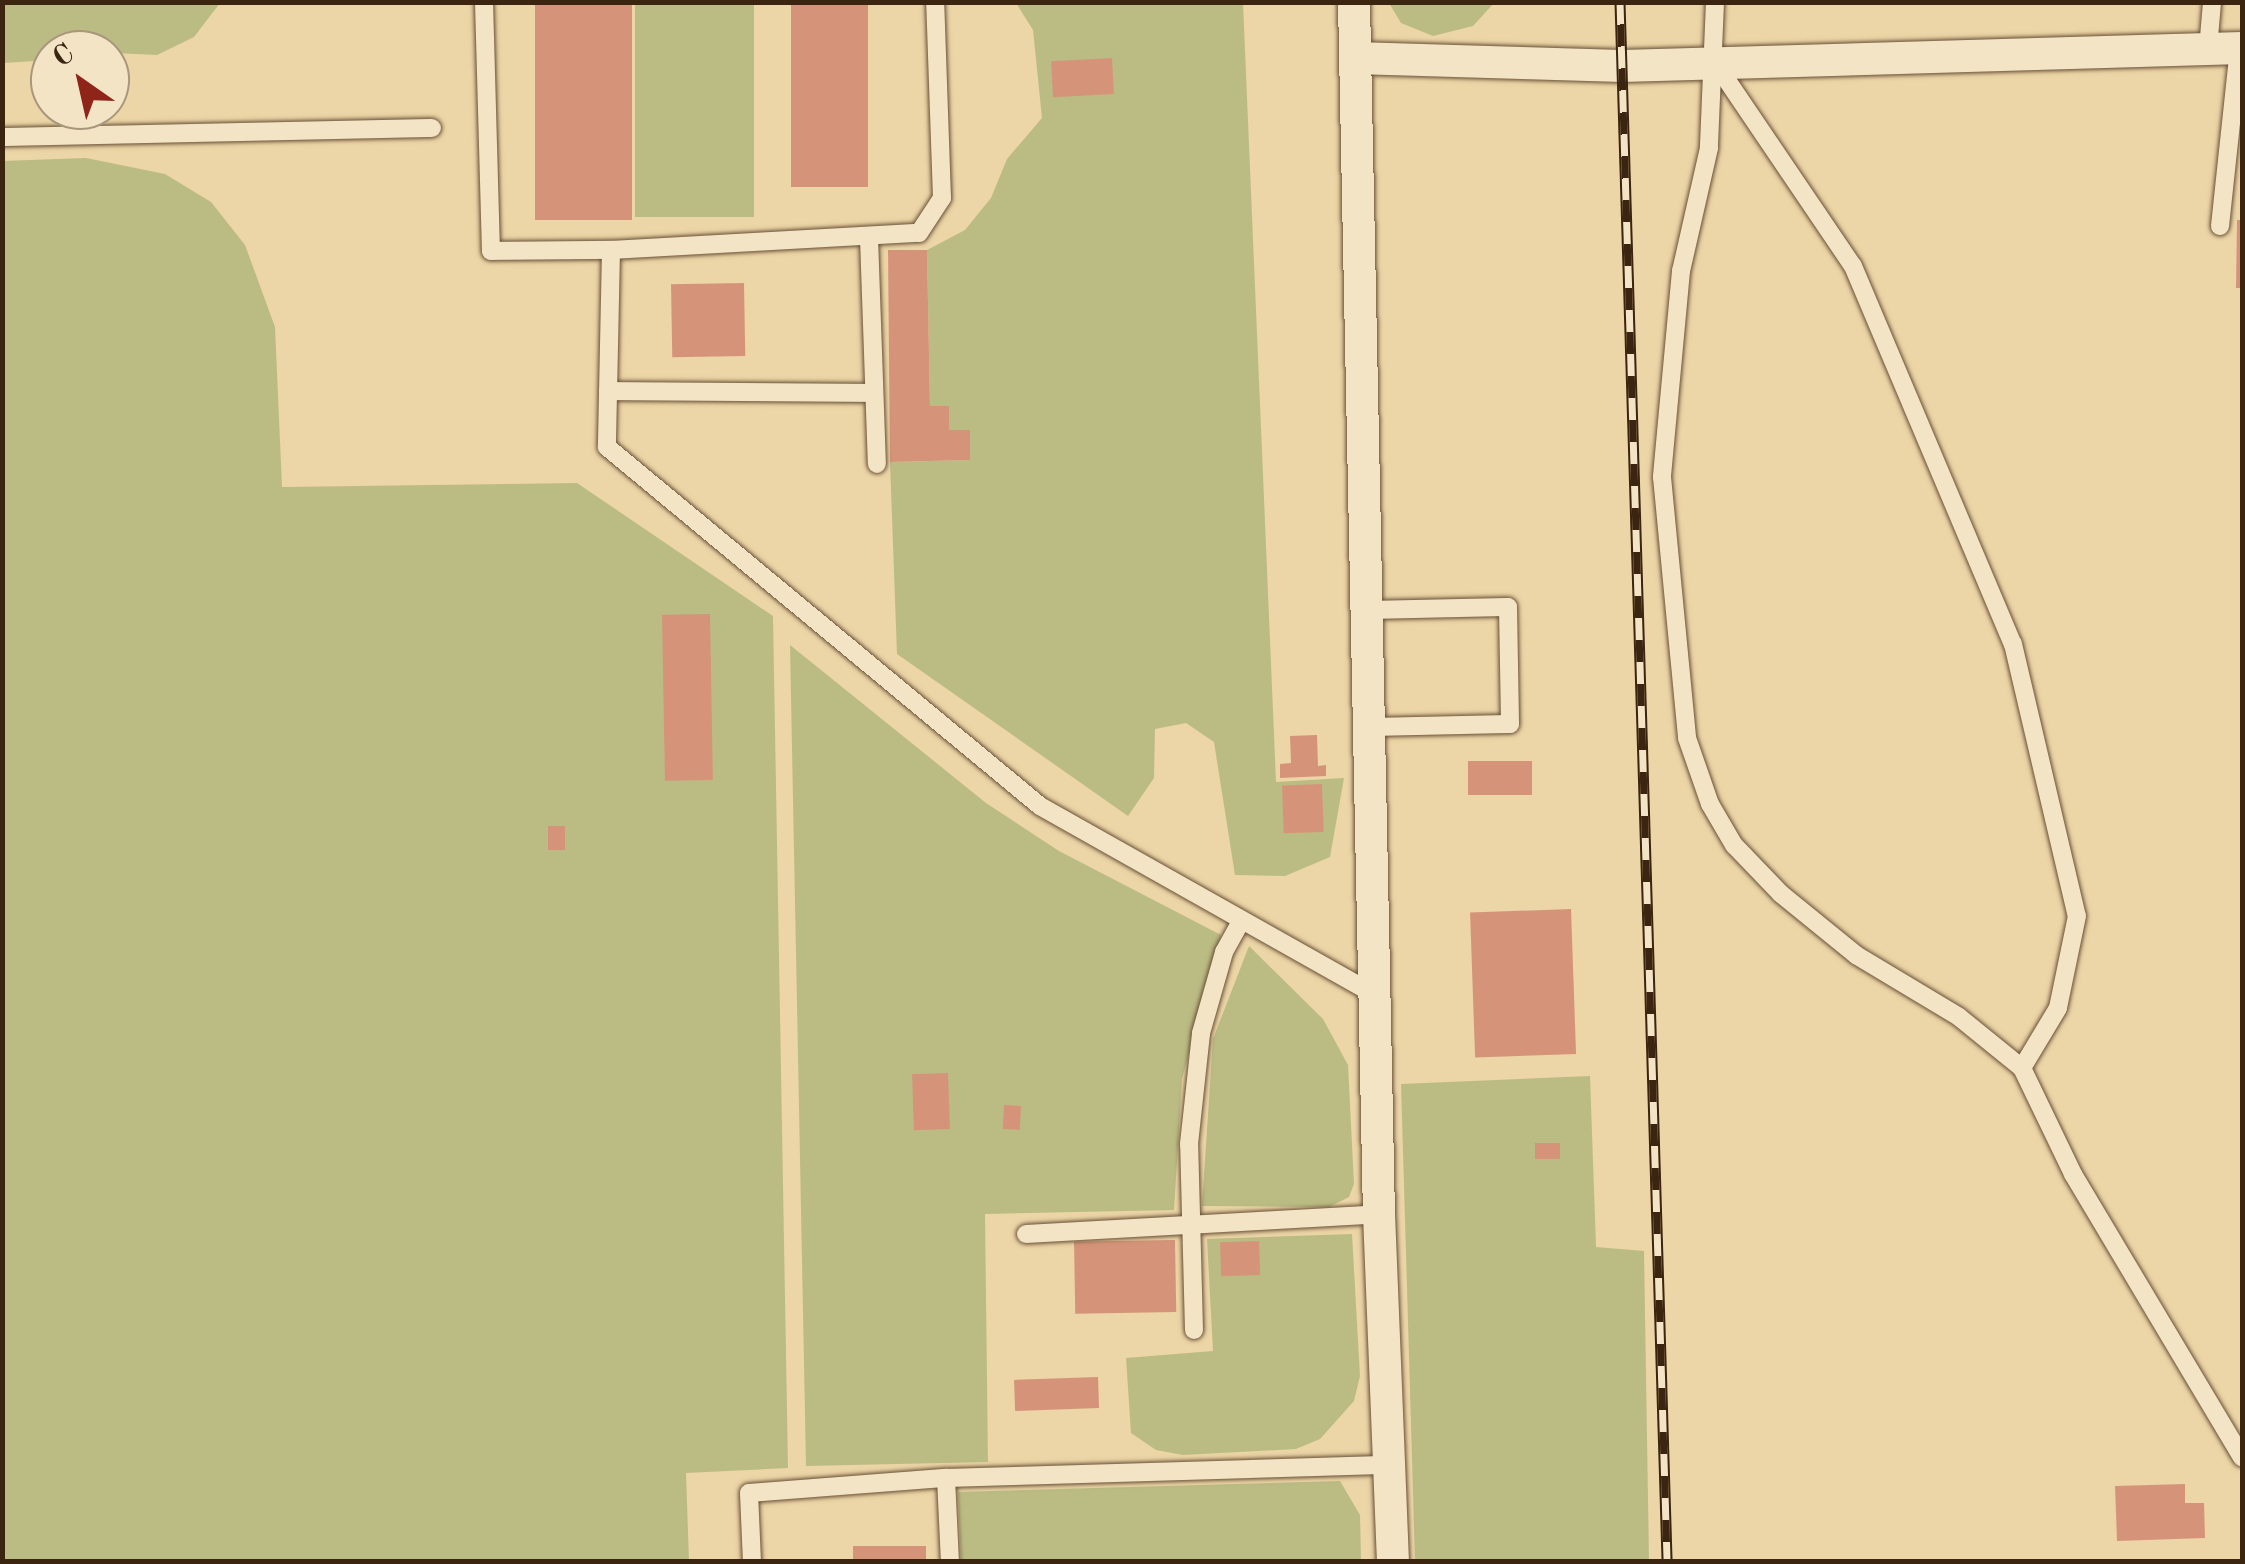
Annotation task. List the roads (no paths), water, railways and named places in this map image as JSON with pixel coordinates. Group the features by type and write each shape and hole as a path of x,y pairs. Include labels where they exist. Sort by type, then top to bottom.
{"street":[{"path":"1354,2 1379,1214 1393,1562"},
{"path":"1355,58 1716,64 2230,48"}],"lane":[{"path":"484,2 490,251 611,250 919,234 942,198 935,2"},
{"path":"1714,2 1716,64 1709,148 1681,271 1662,476 1687,738 1710,804 1734,845 1781,894 1856,954 1959,1017 2022,1068 2073,1174 2242,1458"},
{"path":"2212,2 2230,48 2220,226"},
{"path":"1716,64 1853,266 2013,644 2078,916 2058,1008 2022,1068"},
{"path":"2,137 432,128"},
{"path":"868,238 877,464"},
{"path":"611,250 606,446 1040,806 1377,996"},
{"path":"608,391 873,394"},
{"path":"1366,610 1508,608 1510,724 1369,727"},
{"path":"1194,1330 1188,1222 1201,1033 1224,952 1241,921"},
{"path":"1026,1234 1379,1214"},
{"path":"752,1562 749,1493 946,1478 1390,1464"},
{"path":"946,1478 950,1562"}],"railway":[{"path":"1620,2 1667,1562"}]}
